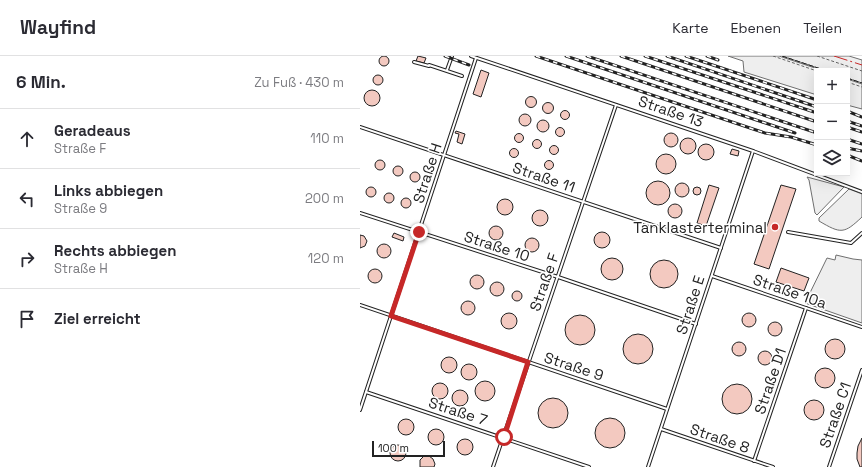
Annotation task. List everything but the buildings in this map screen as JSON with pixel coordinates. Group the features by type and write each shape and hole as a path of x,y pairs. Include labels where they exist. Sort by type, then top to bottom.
{"lane":[{"path":"447,70 452,56"},
{"name":"Straße 13","path":"471,56 753,151 862,192"},
{"name":"Straße H","path":"360,410 476,58"},
{"path":"414,62 429,66 430,64 462,76"},
{"name":"Straße F","path":"493,467 616,105"},
{"name":"Straße 11","path":"360,127 721,248"},
{"name":"Straße E","path":"648,467 753,151"},
{"name":"Straße 10","path":"360,213 558,277 696,324"},
{"path":"788,232 851,243 862,233"},
{"name":"Straße 10a","path":"712,276 862,327"},
{"name":"Straße 9","path":"360,305 667,408"},
{"name":"Straße D1","path":"754,461 806,308"},
{"name":"Straße C1","path":"829,467 862,370"},
{"name":"Straße 7","path":"366,392 504,437 589,467"},
{"name":"Straße 8","path":"660,429 754,461 764,466 773,467"}],"path":[{"path":"773,56 814,70"},
{"path":"817,56 862,71"},
{"path":"850,83 862,87"}],"shaded area":[{"path":"728,56 779,56 815,68 814,94 744,72 743,61"},
{"path":"782,56 849,56 862,60 862,83 850,79 850,68 818,68"},
{"path":"850,80 862,84 862,109 850,106"},
{"path":"807,177 844,187 817,215 815,213 809,180"},
{"path":"849,189 862,194 862,217 851,227 842,230 832,228 819,221 819,218"},
{"path":"836,255 862,260 862,323 805,303 827,258 835,260"}],"railway":[{"path":"445,56 469,65"},
{"path":"536,56 765,133 791,137 814,144"},
{"path":"566,56 795,133"},
{"path":"587,56 814,132"},
{"path":"621,56 814,121"},
{"path":"645,56 814,112"},
{"path":"667,56 814,106"},
{"path":"686,56 814,99"},
{"path":"707,56 718,60"},
{"path":"850,112 862,117"},
{"path":"850,122 862,126"},
{"path":"850,128 862,132"},
{"path":"850,140 862,144"},
{"path":"850,149 862,151"},
{"path":"850,156 862,161"}],"fence":[{"path":"782,56 818,68"},
{"path":"850,79 862,83"}],"power":[{"path":"834,56 862,65"}],"place":[{"name":"Tanklasterterminal","path":"775,227"}],"route":[{"path":"419,232 391,316 528,362 504,437"}]}
